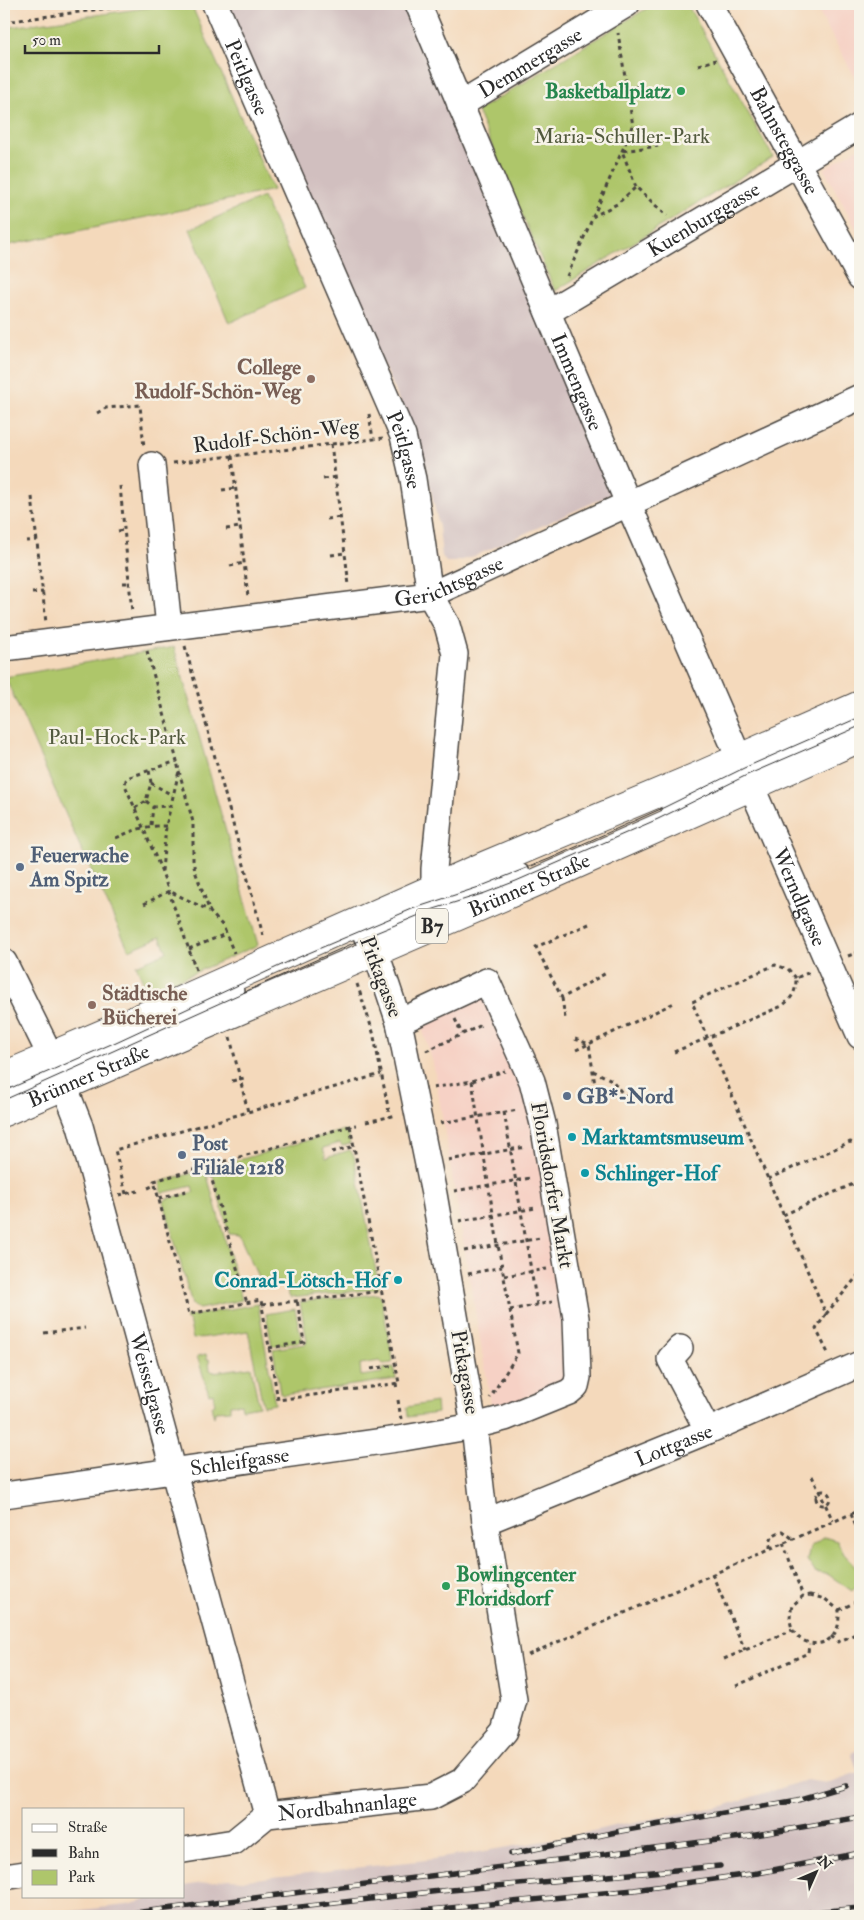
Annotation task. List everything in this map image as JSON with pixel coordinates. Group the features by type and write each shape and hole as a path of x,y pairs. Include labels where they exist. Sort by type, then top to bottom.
{"main road":[{"name":"Brünner Straße","path":"4,1112 58,1071 745,772 860,705"},
{"name":"Brünner Straße","path":"366,936 434,906 486,865 745,772 860,738"},
{"name":"Brünner Straße","path":"4,1076 58,1071"}],"street":[{"name":"Peitlgasse","path":"215,4 403,436 413,479 430,595 448,625 455,654 438,821 434,906"},
{"name":"Immengasse","path":"418,4 628,503 745,772"},
{"name":"Bahnsteggasse","path":"709,4 860,277"},
{"name":"Demmergasse","path":"460,105 619,9"},
{"name":"Kuenburggasse","path":"548,312 860,126"},
{"name":"Gerichtsgasse","path":"4,648 430,595 860,397"},
{"path":"152,465 157,629"},
{"name":"Brünner Straße","path":"434,906 499,885 664,812 745,772 860,722"},
{"name":"Werndlgasse","path":"745,772 860,1036"},
{"name":"Pitkagasse","path":"366,936 380,965 399,1022 440,1224 474,1426 484,1522 514,1700 505,1731 462,1781 431,1797"},
{"name":"Weisselgasse","path":"4,962 58,1071 80,1126 267,1815"},
{"name":"Floridsdorfer Markt","path":"399,1022 487,981 504,1015 532,1081 539,1106 552,1174 576,1318 578,1377 576,1386 569,1392 504,1418 474,1426"},
{"name":"Brünner Straße","path":"4,1095 58,1071"},
{"path":"680,1348 670,1358 708,1431"},
{"name":"Lottgasse","path":"484,1522 708,1431 860,1364"},
{"name":"Schleifgasse","path":"4,1495 404,1438 474,1426"},
{"name":"Nordbahnanlage","path":"185,1850 234,1842 267,1815 431,1797"},
{"path":"4,1877 22,1874"}],"path":[{"path":"4,22 139,4"},
{"path":"563,283 633,126 618,31 619,9"},
{"path":"627,88 644,85"},
{"path":"622,151 652,149 658,146"},
{"path":"622,151 636,187 684,232"},
{"path":"592,218 617,204 636,187"},
{"path":"96,413 106,408 140,405 144,453 152,465"},
{"name":"Rudolf-Schön-Weg","path":"152,465 403,436"},
{"path":"332,444 351,605"},
{"path":"232,456 250,617"},
{"path":"323,479 336,478"},
{"path":"120,486 129,582 157,629 266,947"},
{"path":"222,490 236,488"},
{"path":"32,496 48,643"},
{"path":"327,519 341,517"},
{"path":"226,529 240,527"},
{"path":"118,531 124,530"},
{"path":"26,541 37,540"},
{"path":"331,555 345,552"},
{"path":"230,566 244,564"},
{"path":"123,583 129,582"},
{"path":"32,593 43,592"},
{"path":"157,629 147,651 193,822 193,864 210,912"},
{"path":"177,761 130,776 126,780 126,785 162,872 198,976"},
{"path":"135,808 146,800 151,783 148,770"},
{"path":"162,872 166,826 179,770"},
{"path":"151,783 172,794"},
{"path":"146,800 153,807 152,825"},
{"path":"153,807 170,806"},
{"path":"116,838 143,827 152,825 166,826"},
{"path":"169,891 210,912 223,926 237,960"},
{"path":"144,904 169,891"},
{"path":"565,1018 562,998 536,947 589,924"},
{"path":"189,949 226,934"},
{"path":"796,978 860,952 857,944 860,935"},
{"path":"674,1052 707,1038 782,1006 792,998 796,989 796,978 788,969 774,965 692,1002 707,1038 783,1215 826,1314"},
{"path":"562,998 608,972"},
{"path":"354,975 373,1032 390,1116"},
{"path":"576,1050 676,1002"},
{"path":"407,1059 504,1015"},
{"path":"229,1032 242,1078 248,1112"},
{"path":"576,1039 589,1044"},
{"path":"589,1044 598,1106"},
{"path":"366,1122 416,1109 472,1081 526,1065"},
{"path":"592,1071 612,1080 629,1102"},
{"path":"126,1194 115,1150 381,1074"},
{"path":"232,1081 242,1078"},
{"path":"472,1081 498,1246 518,1353 490,1398"},
{"path":"416,1109 477,1117 539,1106"},
{"path":"504,1112 537,1305"},
{"path":"350,1126 399,1383 278,1400 261,1300 189,1314 154,1181 356,1124"},
{"path":"768,1179 850,1142 860,1144"},
{"path":"427,1163 546,1144"},
{"path":"332,1152 354,1146"},
{"path":"208,1166 247,1302"},
{"path":"434,1194 552,1174"},
{"path":"783,1215 860,1181"},
{"path":"148,1188 155,1186"},
{"path":"159,1198 190,1190"},
{"path":"440,1224 557,1205"},
{"path":"447,1266 498,1246 562,1235"},
{"path":"504,1276 567,1265"},
{"path":"447,1266 502,1267"},
{"path":"838,1374 816,1329 860,1273"},
{"path":"262,1305 382,1291"},
{"path":"510,1310 572,1299"},
{"path":"269,1348 304,1342 297,1300"},
{"path":"44,1333 85,1328"},
{"path":"371,1369 395,1365"},
{"path":"396,1383 397,1390"},
{"path":"812,1476 833,1522"},
{"path":"819,1491 823,1490 828,1493 831,1500 826,1506"},
{"path":"509,1663 860,1510"},
{"path":"851,1514 860,1537"},
{"path":"770,1549 771,1538 775,1533 783,1531 793,1539"},
{"path":"783,1543 803,1596"},
{"path":"712,1574 745,1650"},
{"path":"803,1596 819,1596 839,1610 838,1626 831,1636 817,1644 809,1644 792,1630 790,1612 792,1606 803,1596"},
{"path":"839,1610 860,1600"},
{"path":"724,1659 792,1630"},
{"path":"831,1636 838,1642 860,1632"},
{"path":"736,1686 808,1653 809,1644"}],"shaded area":[{"path":"223,4 405,4 614,493 475,556 455,562 446,562 442,556 439,527 428,477 412,430"},
{"path":"814,4 860,4 860,86"},
{"path":"860,147 860,236 824,169"},
{"path":"480,992 527,1086 568,1316 571,1380 492,1410 433,1063 419,1018"},
{"path":"860,1749 860,1916 27,1916 127,1905 148,1898 185,1898 185,1886 228,1879 246,1880 435,1859 569,1837 617,1825 723,1806 806,1780 827,1783 858,1772 851,1753"}],"green space":[{"path":"174,4 191,4 273,190 4,246 4,28"},
{"name":"Maria-Schuller-Park","path":"654,4 687,4 773,157 555,291 477,111"},
{"path":"263,197 305,288 229,323 190,229"},
{"name":"Paul-Hock-Park","path":"174,647 258,945 148,993 136,965 167,952 160,937 129,950 78,842 5,677"},
{"path":"344,1130 348,1133 350,1144 342,1146 340,1143 323,1148 326,1158 350,1150 354,1156 379,1287 378,1289 290,1298 285,1284 259,1279 239,1235 229,1234 211,1168"},
{"path":"204,1170 242,1300 199,1309 192,1305 164,1202 166,1199 194,1192 192,1186 162,1193 160,1182"},
{"path":"378,1294 381,1297 393,1360 392,1363 383,1364 380,1361 360,1364 361,1376 382,1373 382,1369 394,1367 396,1379 283,1395 280,1393 273,1349 305,1344 307,1341 300,1302"},
{"path":"258,1304 275,1404 263,1406 248,1331 193,1339 189,1320 186,1317"},
{"path":"295,1309 302,1341 272,1346 266,1314"},
{"path":"206,1354 207,1359 209,1359 210,1370 213,1372 251,1367 259,1406 242,1409 241,1404 230,1405 230,1410 215,1411 214,1417 211,1406 215,1405 213,1393 209,1394 197,1356"},
{"path":"436,1402 437,1413 408,1417 407,1407"},
{"path":"824,1537 837,1541 844,1554 860,1571 860,1583 852,1591 829,1575 815,1572 807,1560 810,1547"}],"tram line":[{"path":"4,1091 116,1042 290,961 412,909 479,887 549,859 665,807 744,768 860,717"},
{"path":"4,1100 378,932 434,909 516,881 658,819 747,775 860,726"}],"railway":[{"path":"511,1854 621,1831 798,1800 846,1786"},
{"path":"109,1916 750,1836 860,1817"},
{"path":"368,1916 634,1890 758,1873 860,1853"},
{"path":"221,1916 440,1891 720,1866"},
{"path":"773,1916 860,1908"}],"place":[{"name":"Basketballplatz","path":"681,91"},
{"name":"College Rudolf-Schön-Weg","path":"311,379"},
{"name":"Feuerwache Am Spitz","path":"20,867"},
{"name":"Städtische Bücherei","path":"92,1005"},
{"name":"GB*-Nord","path":"567,1096"},
{"name":"Marktamtsmuseum","path":"572,1137"},
{"name":"Post Filiale 1218","path":"182,1155"},
{"name":"Schlinger-Hof","path":"585,1173"},
{"name":"Conrad-Lötsch-Hof","path":"398,1280"},
{"name":"Bowlingcenter Floridsdorf","path":"446,1586"}]}
